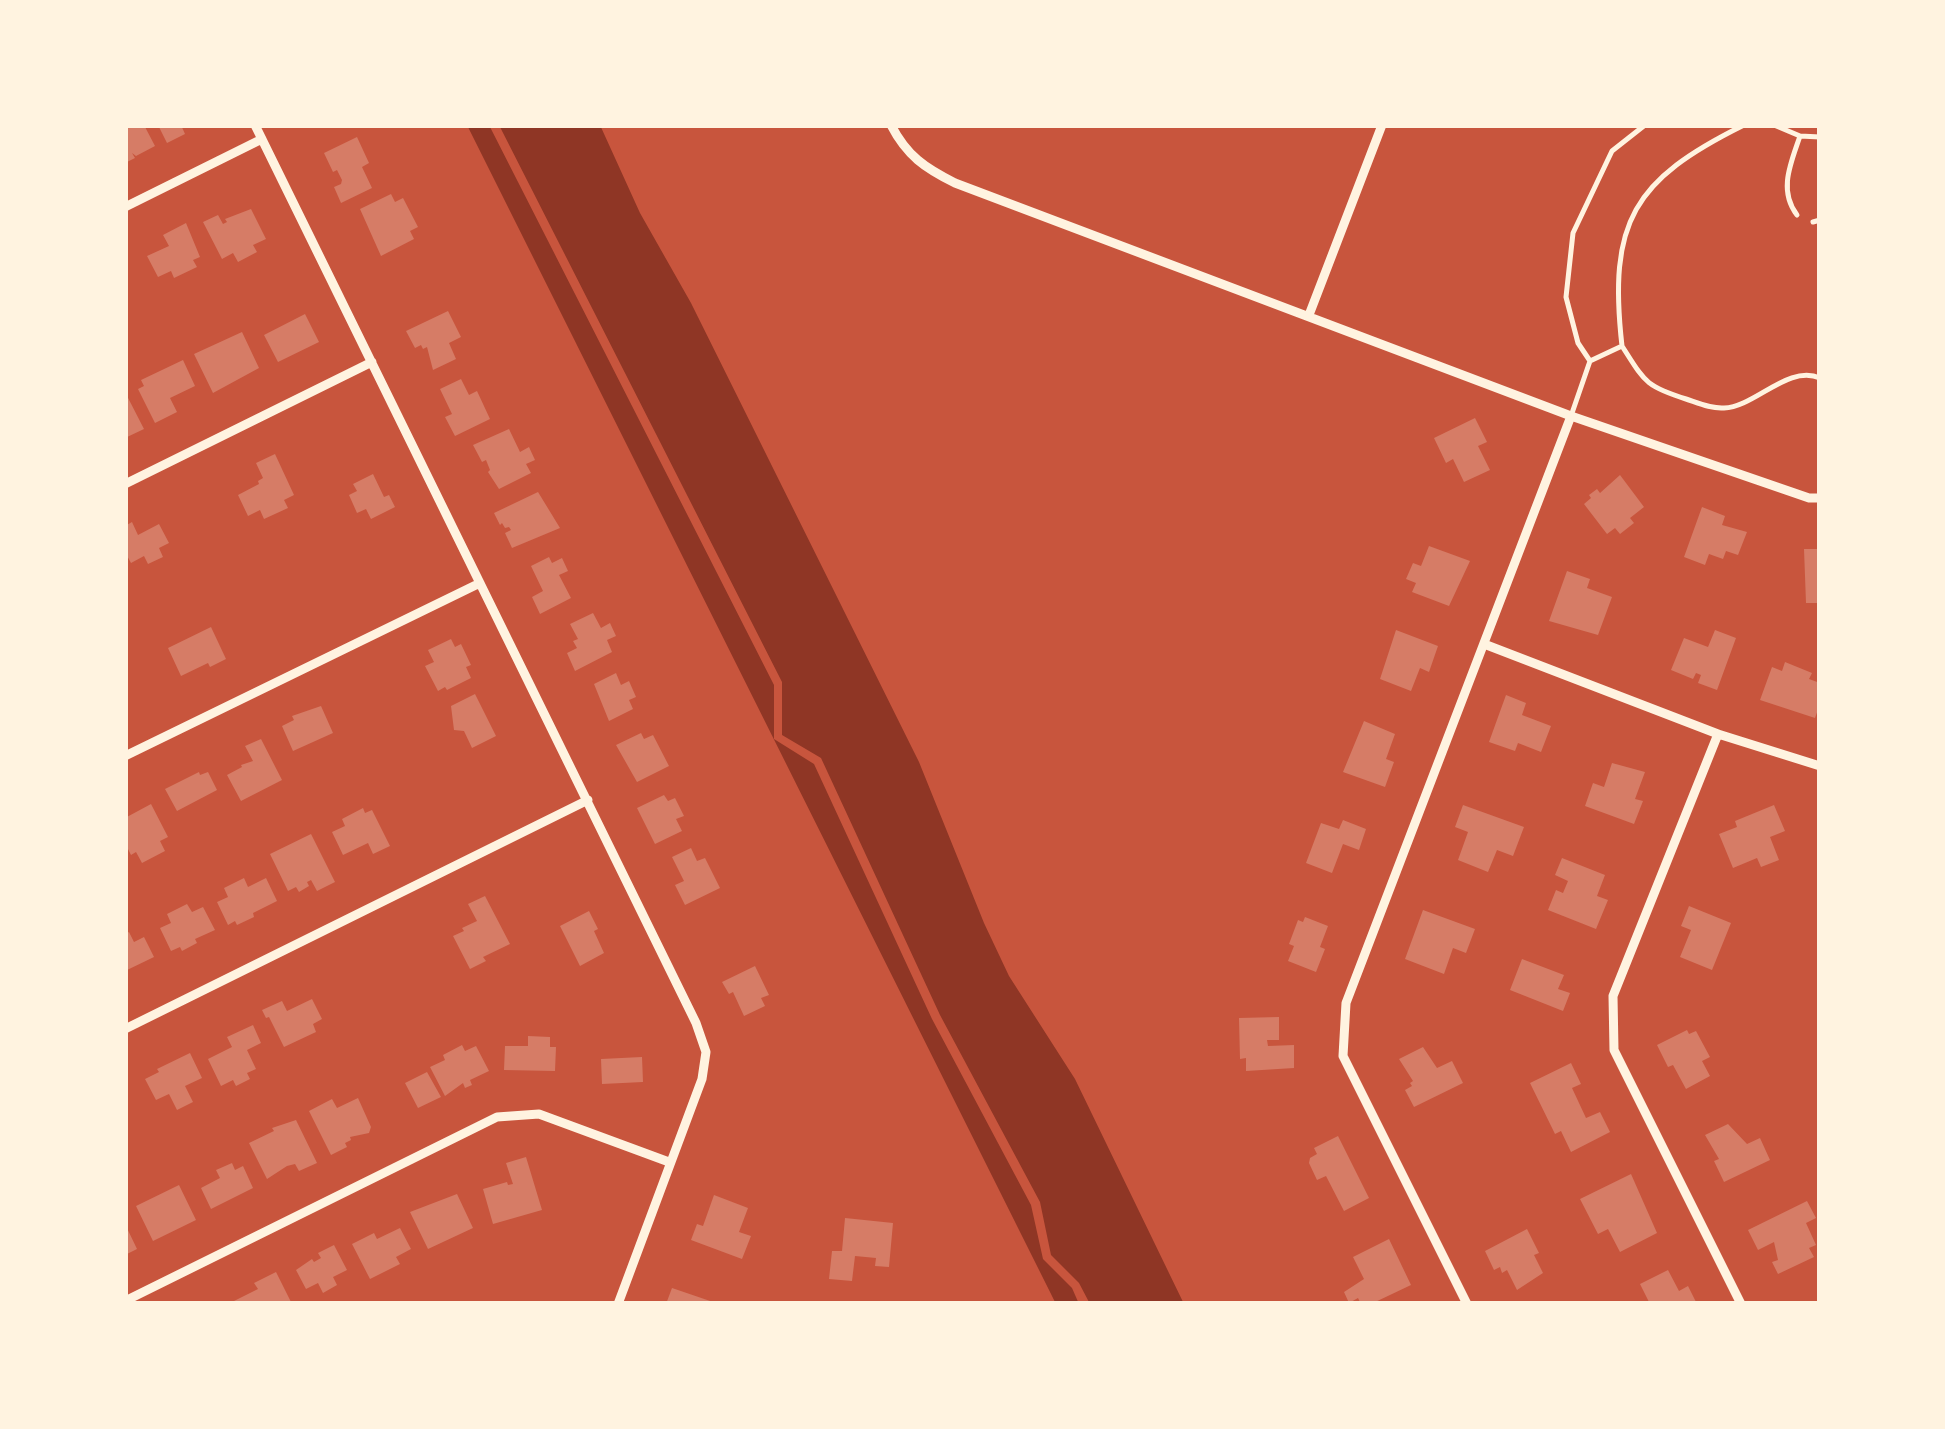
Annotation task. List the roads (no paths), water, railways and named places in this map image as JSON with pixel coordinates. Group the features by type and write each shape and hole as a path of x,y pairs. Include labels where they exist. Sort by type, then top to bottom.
{"street":[{"path":"255,125 588,800 706,1052 702,1080 618,1304"},
{"path":"891,125 919,166 955,183 1572,416 1809,498 1820,498"},
{"path":"1308,316 1382,125"},
{"path":"125,207 262,138"},
{"path":"125,484 372,362"},
{"path":"1467,1304 1343,1056 1346,1002 1572,416"},
{"path":"125,756 480,583"},
{"path":"1484,644 1718,734 1820,766"},
{"path":"1718,734 1613,996 1614,1050 1741,1304"},
{"path":"125,1029 588,800"},
{"path":"125,1301 497,1117 539,1114 669,1162"}],"lane":[{"path":"1590,361 1578,343 1566,298 1573,232 1612,152 1644,125"},
{"path":"1744,125 1698,148 1656,182 1641,200 1622,239 1618,312 1622,346 1654,388 1710,407 1741,404 1802,376 1820,378"},
{"path":"1774,125 1800,136 1820,136"},
{"path":"1797,215 1788,203 1786,181 1800,136"},
{"path":"1572,416 1590,361 1622,346"}]}
